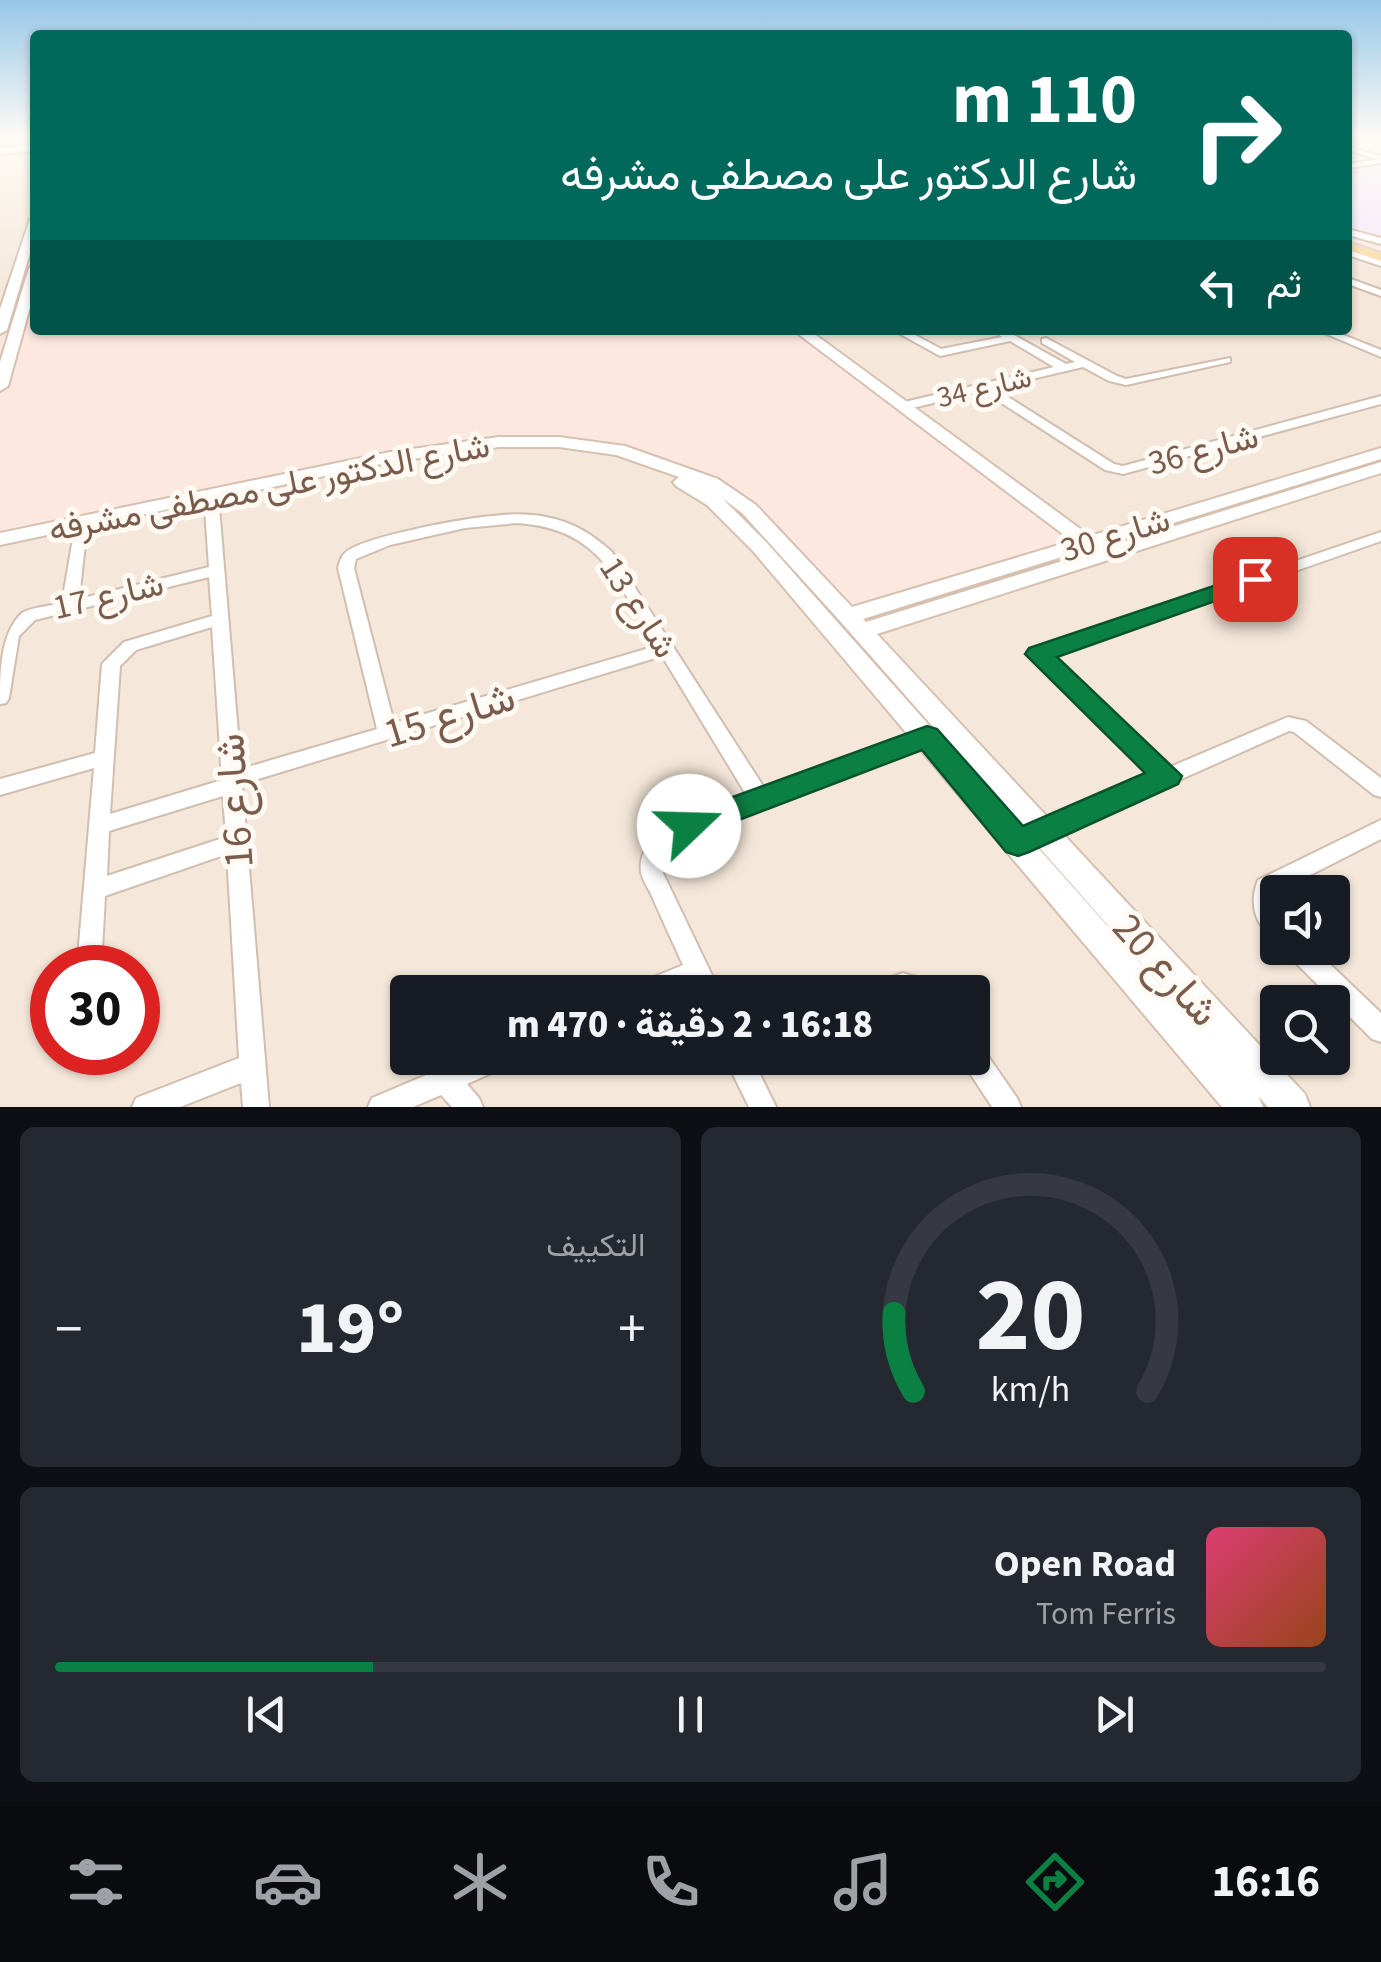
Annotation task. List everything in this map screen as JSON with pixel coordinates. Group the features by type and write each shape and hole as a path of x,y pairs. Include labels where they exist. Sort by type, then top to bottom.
{"main road":[{"path":"1352,235 1381,244"},
{"path":"1352,249 1381,260"}],"street":[{"path":"0,330 29,266"},
{"path":"0,386 29,266"},
{"path":"1352,282 1381,293"},
{"path":"807,335 910,404"},
{"path":"822,335 1103,546"},
{"path":"907,335 940,353 1012,338"},
{"name":"شارع 34","path":"1007,335 1064,368"},
{"path":"1335,335 1379,352"},
{"path":"1046,341 1126,382 1226,360"},
{"path":"1045,357 1066,352"},
{"name":"شارع 34","path":"910,404 1086,363"},
{"name":"شارع 36","path":"985,386 1110,468 1123,470 1381,400"},
{"name":"شارع الدكتور على مصطفى مشرفه","path":"0,539 470,454 522,450 586,454 642,466 692,488 733,517 855,623 1030,837"},
{"name":"شارع 30","path":"1103,546 1381,452"},
{"name":"شارع 30","path":"855,623 1103,546 1381,467"},
{"name":"شارع الدكتور على مصطفى مشرفه","path":"0,552 212,501"},
{"name":"شارع 16","path":"212,501 256,1107"},
{"name":"شارع 13","path":"387,733 346,568 350,557 363,548 475,521 508,518 555,523 581,533 600,547 760,799"},
{"path":"70,603 79,535"},
{"path":"1167,776 1038,654 1381,536"},
{"name":"شارع 17","path":"0,698 14,628 39,611 217,570"},
{"name":"شارع الدكتور على مصطفى مشرفه","path":"802,580 927,737 1030,837"},
{"path":"91,945 110,664 130,646 220,618"},
{"name":"شارع 15","path":"99,826 666,649"},
{"path":"1030,837 1291,724 1381,789"},
{"path":"700,975 652,873 661,843 673,832 927,737"},
{"path":"0,788 104,758"},
{"path":"1290,875 1381,829"},
{"name":"شارع 20","path":"1030,837 1172,998 1292,1107"},
{"path":"95,890 236,842"},
{"path":"1314,965 1381,1030"},
{"name":"شارع 20","path":"1172,998 1246,1107"},
{"path":"145,1107 252,1066"},
{"path":"381,1107 457,1075"},
{"path":"746,1075 754,1102"},
{"path":"986,1075 1008,1107"},
{"path":"445,1080 470,1107"}],"shaded area":[{"path":"0,187 30,187 30,335 1352,335 1352,187 1381,187 1381,1107 0,1107"},
{"path":"1352,187 1381,187 1381,252 1352,242"},
{"path":"1352,187 1381,187 1381,234 1352,229"},
{"path":"25,266 30,266 30,335 815,335 1103,545 843,626 761,533 724,499 676,473 631,459 581,449 531,446 428,456 0,546 0,347"}],"route":[{"path":"689,826 927,737 1018,842 1167,776 1043,663 1038,654 1255,579"}]}
